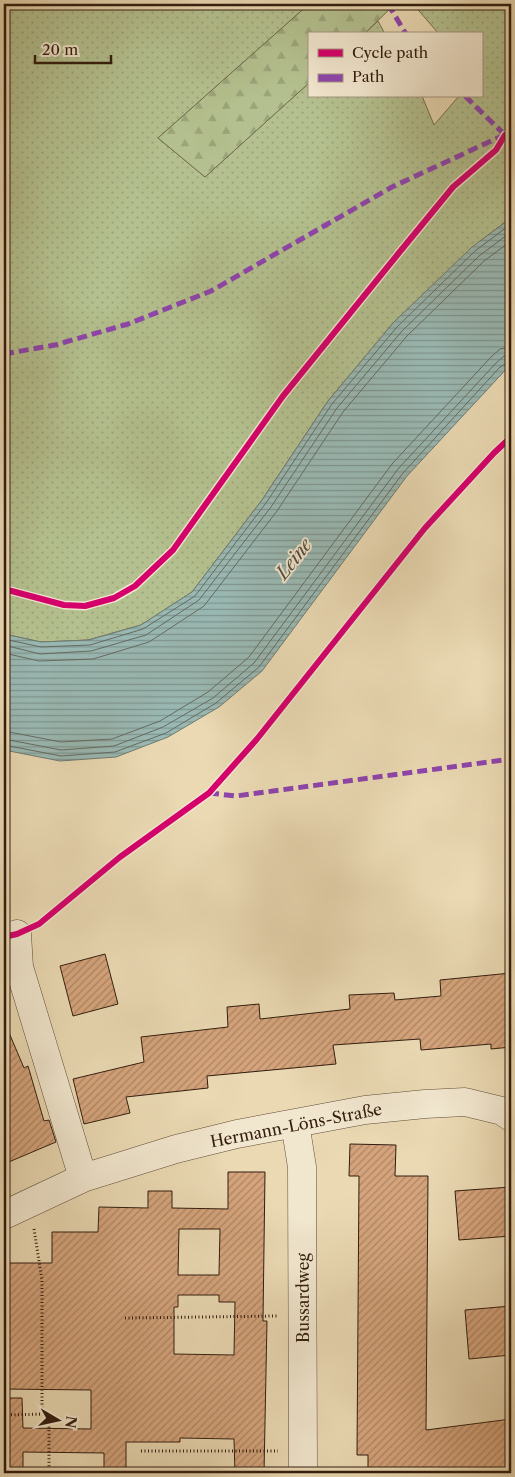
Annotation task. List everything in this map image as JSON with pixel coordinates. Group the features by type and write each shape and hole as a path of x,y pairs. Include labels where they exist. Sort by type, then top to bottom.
{"street":[{"path":"17,934 19,967 83,1178"},
{"name":"Hermann-Löns-Straße","path":"4,1215 83,1178 176,1149 237,1134 365,1110 464,1102 502,1111 511,1117"},
{"name":"Bussardweg","path":"295,1123 302,1167 303,1462"}],"path":[{"path":"30,1202 42,1280 42,1407 49,1426 49,1473"},
{"path":"125,1318 303,1315"},
{"path":"4,1415 45,1414"},
{"path":"141,1451 303,1462"}],"green space":[{"path":"4,4 309,4 158,138 205,177 308,84 308,98 423,98 434,125 457,98 482,98 482,32 437,32 413,4 511,4 511,218 480,241 393,323 328,401 262,500 192,592 141,625 88,640 41,642 4,634"},
{"path":"309,4 395,4 366,32 308,32 308,84 205,177 158,138"},
{"path":"378,21 384,32 366,32"}],"water":[{"name":"Leine","path":"511,218 511,364 407,476 262,671 219,707 168,737 116,757 60,761 4,750 4,634 41,642 89,640 141,625 192,592 262,500 328,401 393,323 472,247"}],"building":[{"path":"105,954 118,1004 73,1016 60,966"},
{"path":"511,973 511,1047 491,1049 491,1044 421,1050 420,1039 333,1045 336,1064 207,1076 208,1088 126,1097 130,1113 84,1124 73,1079 144,1062 141,1037 228,1027 227,1007 259,1004 260,1019 350,1009 349,995 394,993 395,1000 441,996 440,980"},
{"path":"4,1021 24,1068 28,1066 44,1121 49,1120 56,1142 4,1164"},
{"path":"350,1144 396,1145 395,1176 428,1176 426,1430 511,1419 511,1473 368,1473 368,1455 357,1455 359,1176 349,1176"},
{"path":"228,1172 265,1172 263,1321 267,1321 264,1473 235,1473 234,1439 180,1438 180,1442 126,1442 126,1473 104,1473 104,1453 23,1452 23,1473 4,1473 4,1398 22,1398 23,1428 91,1429 91,1390 4,1389 4,1263 52,1263 52,1232 98,1232 99,1207 148,1208 148,1191 172,1191 172,1208 228,1209","holes":["179,1229 220,1229 219,1275 178,1275","178,1295 219,1295 219,1302 235,1302 234,1355 174,1354 174,1307 178,1307"]},
{"path":"511,1187 511,1236 459,1240 455,1191"},
{"path":"511,1306 511,1355 469,1359 465,1310"}],"marked path":[{"path":"388,4 405,32"},
{"path":"467,98 505,135"},
{"path":"4,354 55,345 128,324 211,291 392,187 504,135"},
{"path":"209,793 236,796 511,759"}],"cycle path":[{"path":"4,589 64,605 85,606 114,598 135,586 173,550 283,396 453,187 496,150 505,135 511,134"},
{"path":"4,937 17,934 39,924 120,857 209,793 257,739 425,528 511,437"}]}
